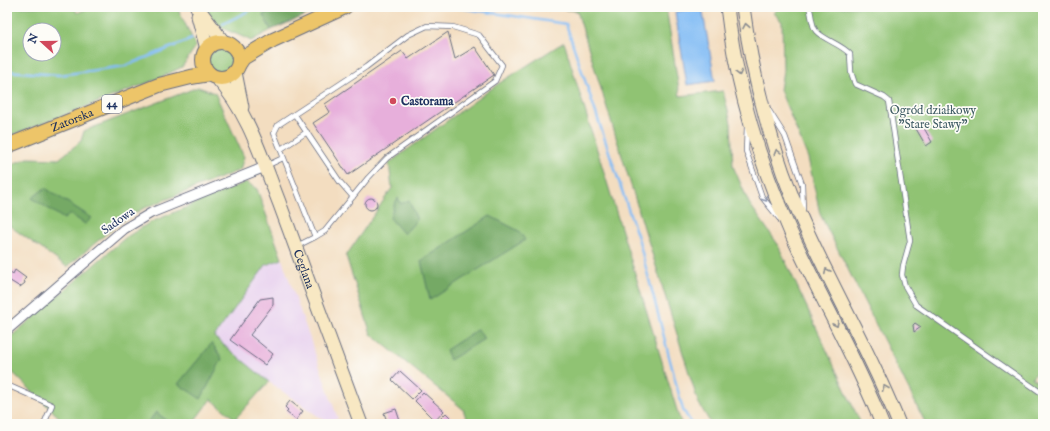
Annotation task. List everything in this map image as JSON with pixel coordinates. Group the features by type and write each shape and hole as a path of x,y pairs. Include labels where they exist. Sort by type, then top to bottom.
{"main road":[{"path":"196,7 227,44 238,53 237,68"},
{"path":"196,7 205,52 204,66 213,76"},
{"name":"44","path":"213,76 227,78 237,68 243,58 273,40 345,7"},
{"path":"727,7 736,62 747,108 772,187 791,233 870,394 882,424"},
{"path":"743,7 757,82 780,163 803,222 883,383 899,424"},
{"name":"44","path":"205,52 218,43 227,44 273,40"},
{"name":"Zatorska","path":"7,146 159,85 188,69 205,52"},
{"name":"Ceglana","path":"237,68 244,114"},
{"name":"Zatorska","path":"159,85 196,76 213,76"},
{"name":"Ceglana","path":"213,76 229,91 244,114 296,247 361,424"}],"street":[{"name":"Sadowa","path":"7,330 124,229 151,213 265,167"}],"lane":[{"path":"809,7 814,27 817,32 839,45 850,54 851,72 855,84 884,97 889,101 910,241 902,275 910,297 916,305 1043,394"},
{"path":"296,247 315,237 325,231 368,178 387,158 495,81 502,65 479,35 453,27 427,26 408,35 366,67 296,115 278,125 274,134 315,237"},
{"path":"296,115 340,182 353,197"},
{"path":"280,149 307,132"},
{"path":"265,167 283,158"},
{"path":"7,385 52,405 44,424"}],"shaded area":[{"path":"282,259 338,419 322,419 269,382 214,337 266,265"}],"green space":[{"path":"7,7 74,7 77,13 91,7 177,7 196,46 182,67 155,80 7,137"},
{"path":"205,7 275,7 263,15 271,30 251,41 220,26"},
{"path":"275,7 323,8 271,30 263,15"},
{"path":"544,7 666,7 680,96 723,91 731,123 733,166 749,203 777,243 861,424 711,424 698,402 577,11"},
{"name":"Ogród działkowy \"Stare Stawy\"","path":"779,7 1043,7 1043,364 1032,378 1043,386 1043,424 926,424 820,214 808,158 780,90 783,70 782,22 774,13"},
{"path":"564,42 682,424 468,424 463,409 371,334 346,256 392,188 389,163 498,84"},
{"path":"220,49 229,52 232,61 229,70 220,73 211,70 208,61 211,52"},
{"path":"198,87 215,93 244,157 240,170 142,209 119,223 67,267 7,224 7,166 28,158 59,159 81,141 84,131"},
{"path":"246,182 257,189 282,259 266,265 214,337 269,382 235,419 211,399 192,424 171,424 156,412 147,424 66,424 7,367 7,340 125,238 149,223"},
{"path":"45,188 92,218 85,224 70,214 64,219 32,198"},
{"path":"398,198 401,204 409,200 417,220 404,234 390,218"},
{"path":"490,216 519,231 525,240 430,300 421,261"},
{"path":"478,329 484,339 450,360 446,350"},
{"path":"212,343 222,359 201,399 178,384"},
{"path":"156,412 171,424 147,424"}],"water":[{"path":"702,7 715,81 687,85 675,12"}],"building":[{"name":"Castorama","path":"448,32 455,59 475,47 494,75 348,175 313,123 330,112 325,104 402,51 408,59"},
{"path":"921,123 932,142 926,146 915,127"},
{"path":"369,198 373,198 377,204 373,210 369,210 365,206 365,202"},
{"path":"15,270 26,278 24,280 25,283 20,287 7,279 9,271 13,274"},
{"path":"273,297 273,305 250,335 273,354 265,365 230,340 260,299"},
{"path":"915,323 921,327 914,332 913,325"},
{"path":"400,371 421,390 412,399 392,380"},
{"path":"423,392 444,411 435,421 415,401"},
{"path":"290,401 303,411 296,420 286,412 288,410 285,407"},
{"path":"396,409 401,424 388,424 384,413"},
{"path":"446,413 457,424 439,424 437,422"}],"waterway":[{"path":"223,24 256,7"},
{"path":"454,7 566,24 639,241 683,410 692,424"},
{"path":"7,71 60,75 125,66 192,39"}],"place":[{"name":"Castorama","path":"393,101"}]}
